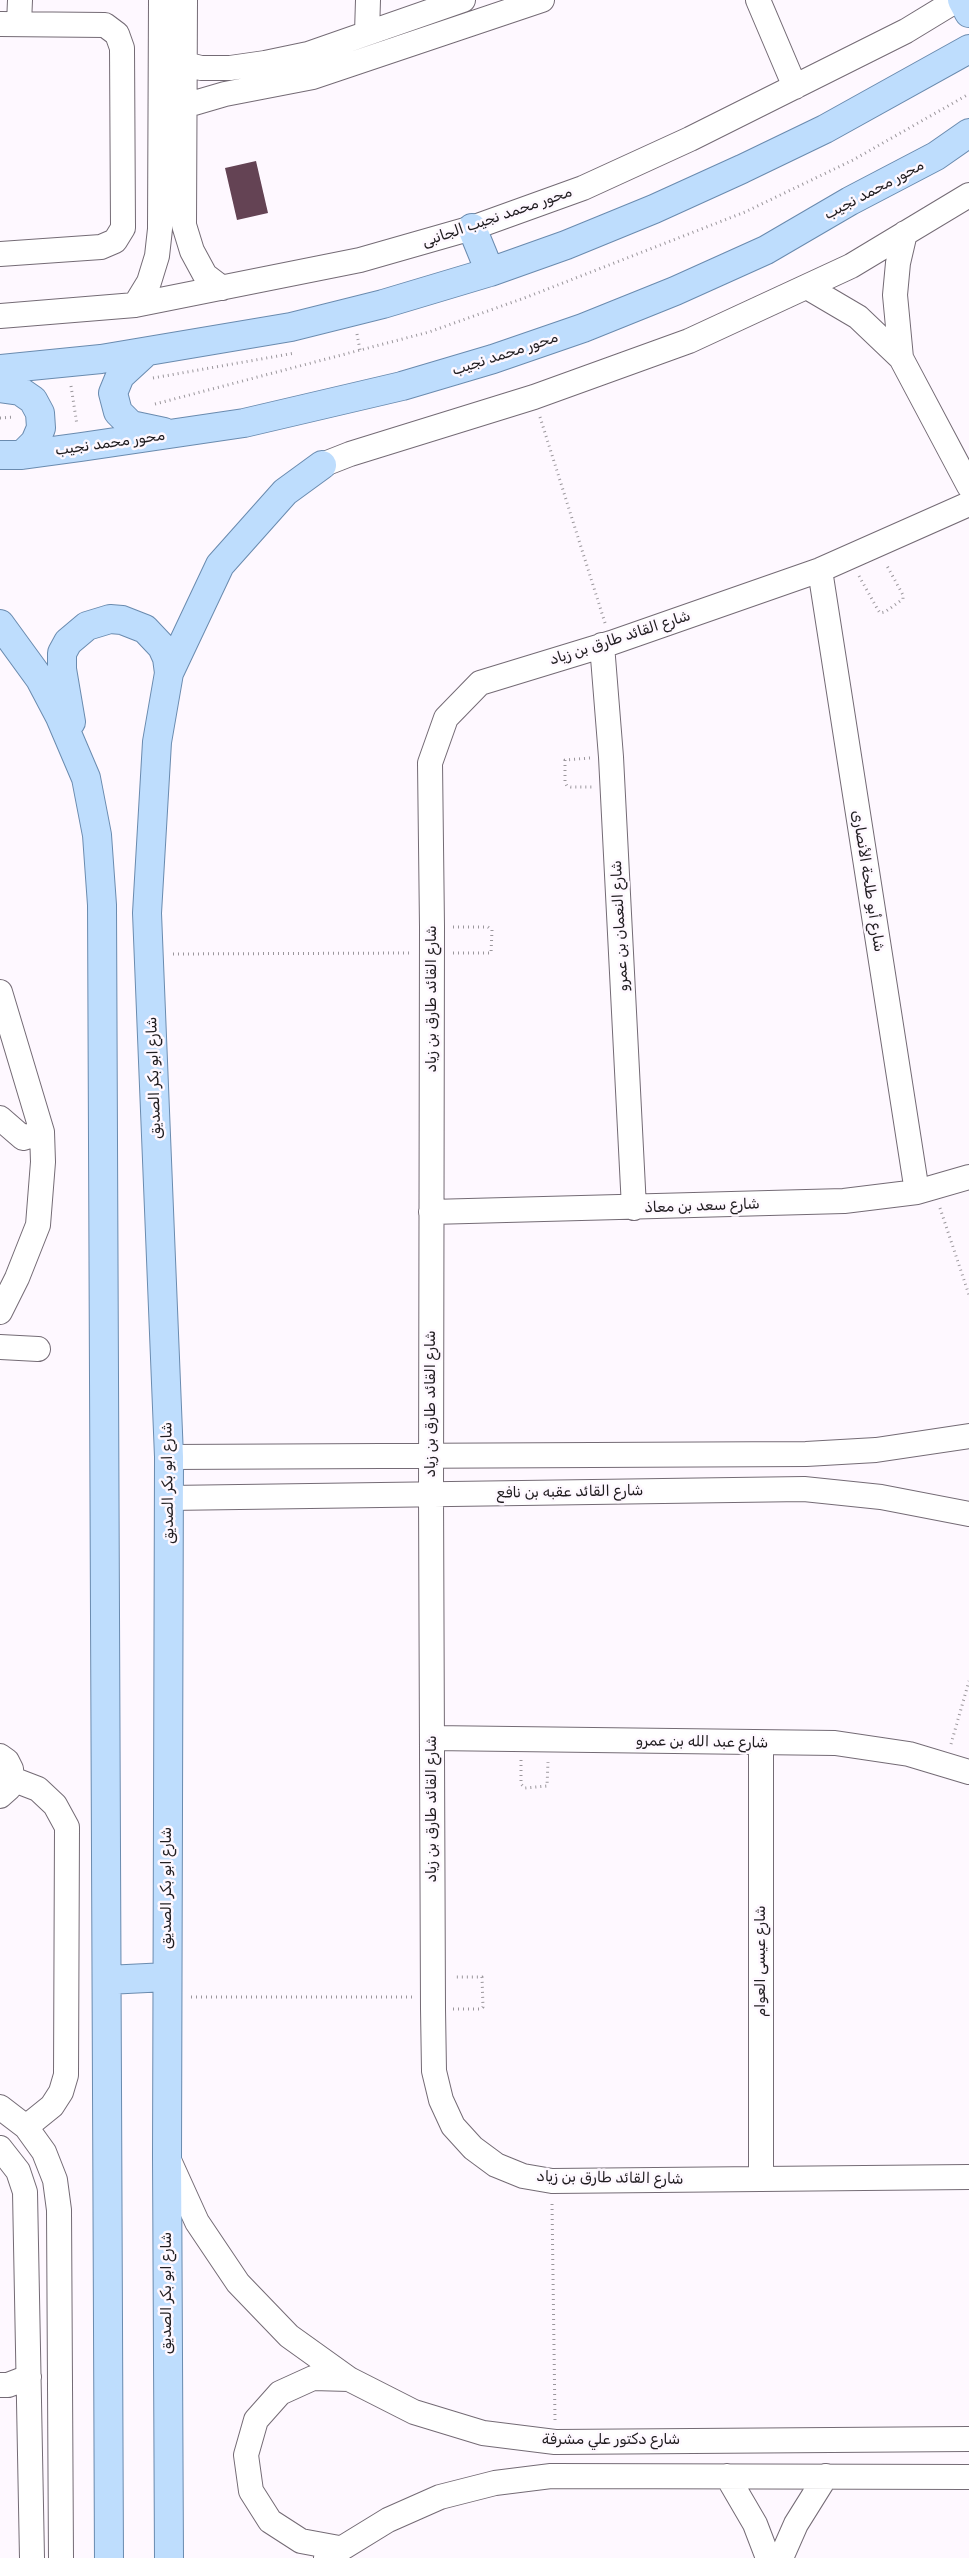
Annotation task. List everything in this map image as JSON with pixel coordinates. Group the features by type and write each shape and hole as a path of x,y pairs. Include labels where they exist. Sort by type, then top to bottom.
{"main road":[{"path":"962,0 969,13"},
{"path":"0,369 145,353 290,327 383,304 490,272 566,245 628,220 733,173 833,125 969,49"},
{"name":"محور محمد نجيب","path":"11,455 175,434 244,423 402,386 493,359 583,328 676,291 766,250 850,201 936,156 969,133"},
{"path":"472,228 490,272"},
{"path":"145,353 120,376 114,393 118,412 131,425 175,434"},
{"path":"0,388 20,391 33,400 40,413 41,428 35,442 11,455"},
{"name":"شارع ابو بكر الصديق","path":"169,2558 167,1987 169,1457 147,913 157,742 169,673 220,565 285,492 322,465"},
{"path":"74,750 70,712 62,669 62,653 76,633 86,626 110,619 134,623 155,637 162,647 167,658 169,673"},
{"path":"0,624 40,679 86,778 97,835 102,905 109,2558"},
{"path":"107,1980 167,1987"}],"street":[{"path":"0,254 101,247 115,241 123,228 122,48 117,34 105,25 10,24 20,0"},
{"path":"136,305 152,273 157,256 160,229 161,0"},
{"path":"185,0 184,225 192,251 205,275 222,288"},
{"path":"367,33 368,0"},
{"path":"185,64 201,68 221,68 265,63 308,54 463,0"},
{"path":"184,106 225,94 313,77 542,0"},
{"path":"758,0 795,87"},
{"name":"محور محمد نجيب الجانبى","path":"0,316 136,305 360,260 472,228 583,188 690,139 906,31 957,0"},
{"path":"322,465 350,454 534,397 689,341 851,266 969,195"},
{"path":"901,358 895,294 898,263 905,233"},
{"path":"807,287 858,317 901,358 969,486"},
{"name":"شارع القائد طارق بن زياد","path":"969,504 820,570 607,644 480,683 446,718 430,763 432,927 431,1494 433,1994 434,2071 440,2100 454,2126 473,2148 496,2165 523,2176 552,2181 969,2177"},
{"name":"شارع أبو طلحة الأنصارى","path":"820,570 926,1190"},
{"name":"شارع النعمان بن عمرو","path":"607,644 612,786 634,1208"},
{"path":"0,992 7,1039 42,1132 43,1162 38,1225 18,1278 0,1312"},
{"path":"0,1118 23,1138 42,1132"},
{"name":"شارع سعد بن معاذ","path":"431,1212 844,1201 926,1190 969,1177"},
{"path":"0,1347 38,1349"},
{"path":"169,1457 806,1454 876,1450 969,1436"},
{"name":"شارع القائد عقبه بن نافع","path":"169,1498 804,1489 881,1497 969,1514"},
{"name":"شارع عبد الله بن عمرو","path":"432,1738 835,1743 872,1747 945,1764 969,1772"},
{"name":"شارع عيسى العوام","path":"761,1743 761,2179"},
{"path":"0,1756 7,1761 11,1770 6,1787 38,1789 55,1805 67,1827 66,2075 61,2092 52,2106 26,2127"},
{"path":"0,2107 26,2127 44,2152 55,2180 59,2210 61,2558"},
{"path":"0,2148 18,2171 25,2192 32,2558"},
{"name":"شارع دكتور علي مشرفة","path":"167,2155 197,2222 238,2283 289,2336 349,2379 422,2415 483,2433 555,2442 962,2438"},
{"path":"0,2385 8,2385 30,2377"},
{"path":"349,2379 313,2378 280,2393 256,2420 246,2455 251,2491 270,2521 301,2541 332,2553 388,2520 440,2497 495,2483 551,2476 969,2477"},
{"path":"962,2438 969,2420"},
{"path":"892,2439 893,2477"},
{"path":"727,2476 755,2524 768,2558"},
{"path":"781,2558 796,2524 826,2476"}],"path":[{"path":"356,334 360,350"},
{"path":"534,397 607,644"},
{"path":"850,558 878,610 880,613 885,612 900,603 903,595 877,546"},
{"path":"611,757 570,759 566,760 564,764 566,786 612,786"},
{"path":"150,954 488,954 492,950 492,930 488,927 432,927"},
{"path":"926,1190 969,1295"},
{"path":"945,1764 969,1681"},
{"path":"522,1740 521,1784 525,1788 547,1786 548,1740"},
{"path":"167,1987 433,1994 480,2009 483,2007 483,1979 480,1977 433,1994"},
{"path":"552,2181 555,2442"}],"building":[{"path":"256,161 268,213 237,220 225,168"}]}
